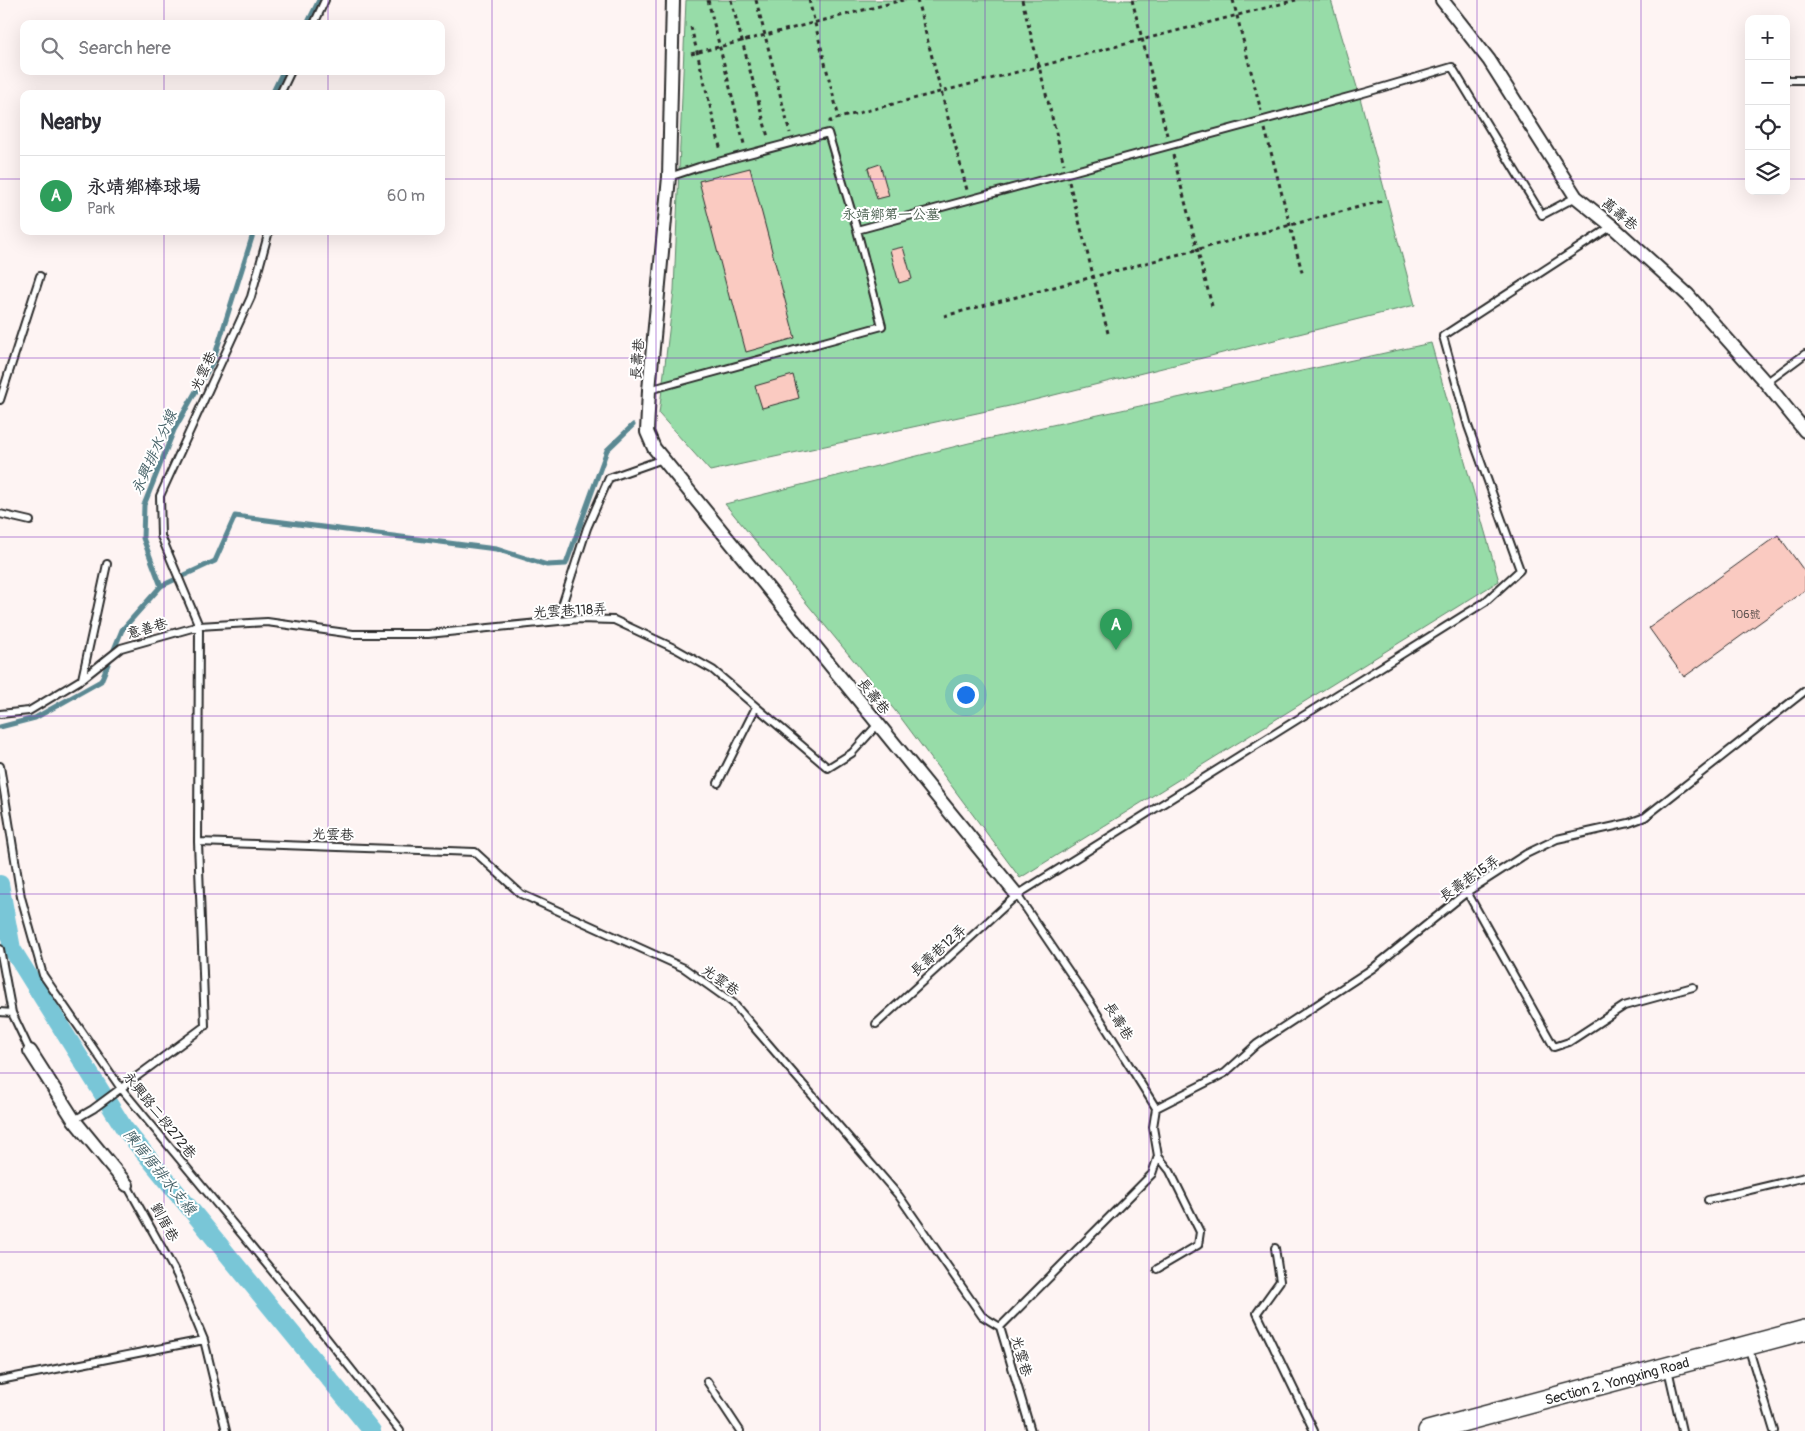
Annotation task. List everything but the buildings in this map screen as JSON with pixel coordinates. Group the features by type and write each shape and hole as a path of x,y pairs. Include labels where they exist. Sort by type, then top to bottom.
{"street":[{"name":"長壽巷","path":"673,0 669,177 649,390 647,432 654,448 1017,895"},
{"name":"萬壽巷","path":"1442,0 1488,60 1576,197 1612,226 1688,295 1766,383 1805,431"},
{"name":"劉厝巷","path":"30,1051 74,1120 127,1185"},
{"name":"Section 2, Yongxing Road","path":"1428,1431 1805,1330"}],"lane":[{"path":"316,20 325,0"},
{"path":"857,230 1368,92 1452,66 1542,215 1576,197"},
{"path":"282,90 289,75"},
{"path":"1790,80 1805,80"},
{"path":"649,390 882,326 857,230 828,133 669,177"},
{"name":"長壽巷12弄","path":"876,1024 1017,895 1485,602 1520,570 1468,426 1443,336 1612,226"},
{"name":"光雲巷","path":"74,1120 93,1109 120,1087 205,1026 198,842 199,626 161,536 160,496 251,297 268,235"},
{"path":"0,400 40,276"},
{"path":"1766,383 1805,354"},
{"path":"557,621 588,528 609,478 663,459"},
{"path":"0,514 30,521"},
{"path":"82,679 107,564"},
{"name":"光雲巷118弄","path":"199,626 267,622 353,634 428,634 579,619 614,620 676,649 713,670 828,768 852,753 878,724"},
{"name":"意善巷","path":"0,714 29,711 82,679 121,648 199,626"},
{"name":"長壽巷15弄","path":"1156,1108 1225,1073 1257,1044 1373,968 1467,892 1526,854 1557,839 1629,823 1645,817 1805,691"},
{"path":"718,783 756,707"},
{"name":"永興路二段272巷","path":"0,766 21,897 43,975 120,1087 306,1312 400,1431"},
{"name":"光雲巷","path":"198,842 475,852 521,894 684,968 733,1003 899,1196 982,1316 1000,1327 1031,1431"},
{"path":"1467,892 1554,1047 1569,1042 1624,1006 1693,987"},
{"name":"長壽巷","path":"1017,895 1091,1004 1156,1108"},
{"path":"0,949 12,1013 30,1051"},
{"path":"0,1012 12,1013"},
{"path":"1156,1108 1153,1128 1158,1156 1170,1172 1200,1232 1198,1245 1157,1268"},
{"path":"1000,1327 1152,1174 1158,1156"},
{"path":"1708,1200 1805,1177"},
{"name":"劉厝巷","path":"127,1185 177,1275 204,1340 226,1431"},
{"path":"1275,1248 1280,1281 1257,1313 1314,1431"},
{"path":"0,1380 204,1340"},
{"path":"1748,1345 1774,1431"},
{"path":"1668,1367 1682,1431"},
{"path":"707,1380 740,1431"}],"path":[{"path":"708,0 747,154"},
{"path":"732,0 771,148"},
{"path":"756,0 792,142"},
{"path":"809,0 839,118"},
{"path":"691,54 903,0"},
{"path":"917,0 969,200"},
{"path":"1232,0 1303,276"},
{"path":"828,133 830,121 839,118 1296,0"},
{"path":"691,27 723,161"},
{"path":"944,316 1382,201"}],"green space":[{"name":"永靖鄉第一公墓","path":"686,0 1331,0 1359,94 1415,305 1014,405 710,471 659,414 674,290"},
{"path":"1431,343 1499,581 1020,878 901,718 725,504 969,443"}],"waterway":[{"name":"永興排水分線","path":"309,20 319,0"},
{"name":"永興排水分線","path":"274,90 281,75"},
{"name":"永興排水分線","path":"0,727 35,718 101,681 122,630 161,586 143,538 144,505 174,430 213,361 253,235"},
{"path":"161,586 215,561 235,516 496,549 547,565 566,564 607,450 633,425"},
{"name":"陳厝厝排水支線","path":"0,884 12,949 124,1128 372,1431"}],"place":[{"name":"永靖鄉棒球場","path":"1116,650"}]}
